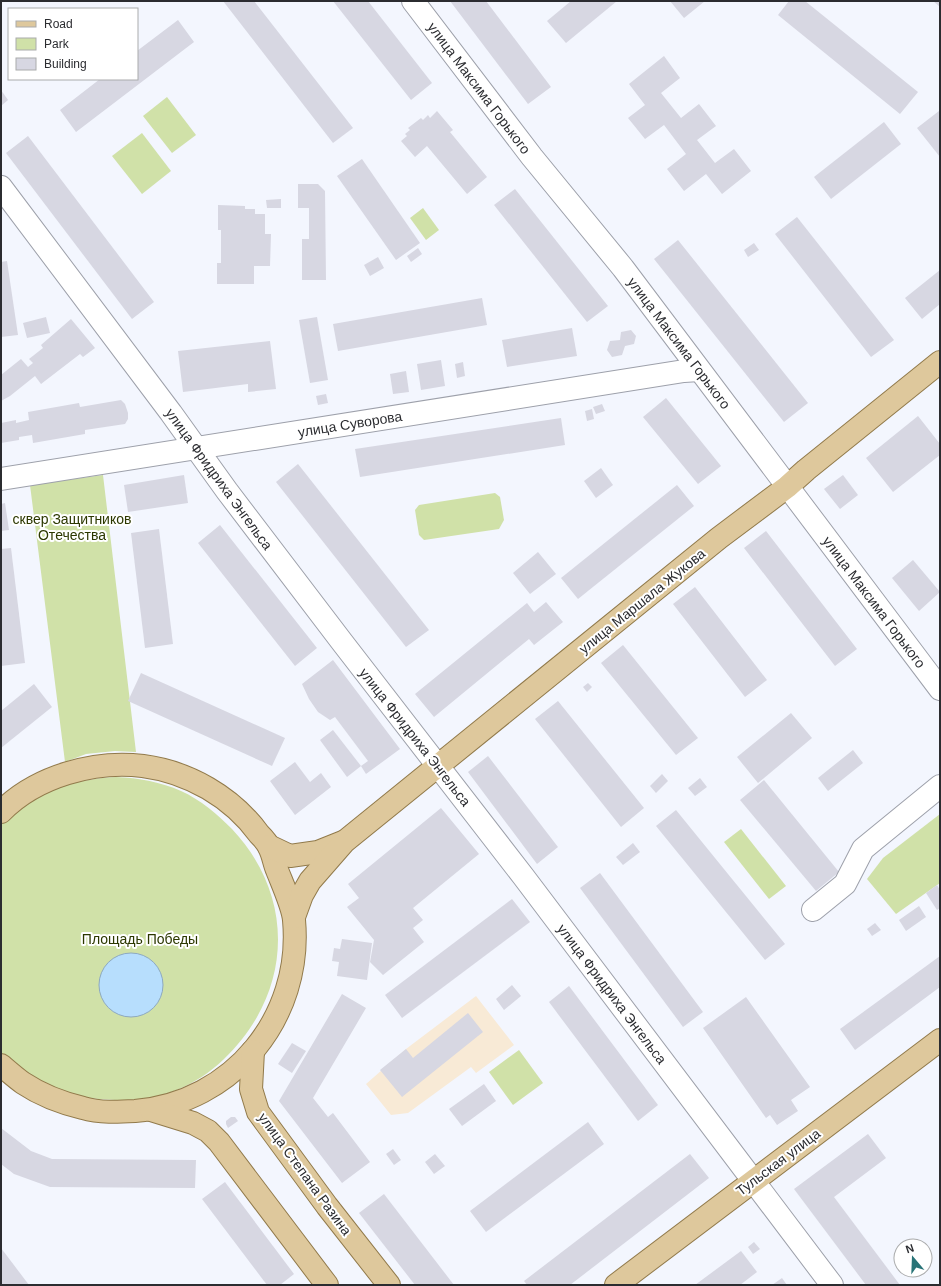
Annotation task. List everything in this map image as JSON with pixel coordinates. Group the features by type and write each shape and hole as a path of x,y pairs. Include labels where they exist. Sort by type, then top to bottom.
{"main road":[{"name":"улица Маршала Жукова","path":"344,842 719,538 787,487 940,362"},
{"path":"1,812 26,792 52,778 79,769 116,764 132,764 155,767 178,774 205,786 230,802 251,823 269,846 294,917 295,941 292,971 284,1000 270,1027 253,1051 234,1070 208,1089 180,1102 151,1110 118,1112 85,1109 53,1099 24,1084 1,1065"},
{"path":"269,846 290,856 318,852 344,842"},
{"path":"294,917 302,895 310,881 344,842"},
{"name":"Тульская улица","path":"616,1285 940,1040"},
{"name":"улица Степана Разина","path":"253,1051 251,1089 258,1112 322,1199 389,1285"},
{"path":"151,1110 193,1123 208,1131 219,1142 327,1285"}],"street":[{"name":"улица Максима Горького","path":"413,1 532,157 623,268 940,689"},
{"name":"улица Фридриха Энгельса","path":"1,186 171,413 195,448 832,1285"},
{"name":"улица Суворова","path":"1,479 684,371 699,370"},
{"path":"813,910 845,884 863,849 940,786"}],"shaded area":[{"path":"476,996 514,1045 476,1073 471,1067 408,1113 391,1115 366,1084 406,1049"}],"green space":[{"path":"167,97 196,135 172,153 143,116"},
{"path":"142,133 171,171 142,194 112,156"},
{"path":"423,208 439,230 426,240 410,218"},
{"name":"сквер Защитников Отечества","path":"103,475 136,752 115,751 86,754 65,762 30,485"},
{"path":"495,493 500,497 504,520 499,529 424,540 419,535 415,510 419,505"},
{"name":"Площадь Победы","path":"116,777 150,781 181,791 208,808 232,829 253,856 268,885 276,915 278,946 274,976 263,1005 247,1033 224,1059 200,1078 174,1091 160,1096 130,1100 90,1098 55,1092 1,1058 1,825 26,804 39,796 84,781"},
{"path":"940,814 940,883 896,914 867,879 883,858"},
{"path":"741,829 786,886 769,899 724,842"},
{"path":"519,1050 543,1083 513,1105 489,1072"}],"water":[{"path":"131,953 149,959 157,967 163,985 157,1003 149,1011 131,1017 113,1011 105,1003 99,985 105,967 113,959"}],"building":[{"path":"223,1 254,1 353,128 333,143"},
{"path":"333,1 368,1 432,83 411,100"},
{"path":"450,1 486,1 551,87 528,104"},
{"path":"571,1 617,1 566,43 547,21"},
{"path":"670,1 705,1 684,18"},
{"path":"789,1 805,1 918,92 900,114 778,15"},
{"path":"933,1 940,1 940,7"},
{"path":"178,20 194,42 76,132 60,110 99,80 138,80 138,50"},
{"path":"664,56 680,78 661,93 681,118 699,104 716,126 697,140 715,163 734,149 751,171 722,194 706,174 684,191 667,169 686,154 664,125 645,139 628,118 645,105 629,84"},
{"path":"1,90 8,100 1,106"},
{"path":"437,111 453,130 450,132 487,177 467,194 427,146 415,157 401,141 407,136 405,134 410,130 408,128 421,118 423,120 428,115 430,118"},
{"path":"939,111 940,112 940,157 917,128"},
{"path":"884,122 901,144 831,199 814,177"},
{"path":"28,136 154,302 132,319 6,153"},
{"path":"362,159 420,243 396,260 337,176"},
{"path":"298,184 318,184 325,191 326,280 302,280 302,239 309,239 309,208 298,208"},
{"path":"515,189 608,306 587,322 494,205"},
{"path":"281,199 281,208 267,208 266,200"},
{"path":"218,205 245,206 245,209 255,209 255,214 265,214 265,234 271,234 270,266 254,266 254,284 217,284 217,263 221,263 221,230 218,230"},
{"path":"797,217 894,340 871,357 775,234"},
{"path":"678,240 808,403 784,422 654,259"},
{"path":"754,243 759,250 748,257 744,250"},
{"path":"418,248 422,254 411,262 407,256"},
{"path":"378,257 384,268 370,276 364,265"},
{"path":"7,261 18,335 1,337 1,262"},
{"path":"940,270 940,304 922,319 905,298"},
{"path":"482,298 487,325 338,351 333,324"},
{"path":"46,317 50,333 27,338 23,323"},
{"path":"317,317 328,380 310,383 299,320"},
{"path":"71,319 95,348 83,357 80,354 41,384 35,376 10,396 1,401 1,375 21,359 28,367 33,363 29,359 43,348 41,345"},
{"path":"572,328 577,356 507,367 502,340"},
{"path":"631,330 636,336 634,344 625,346 622,355 612,357 607,350 610,341 620,340 621,332"},
{"path":"270,341 276,389 248,392 248,384 183,392 178,351"},
{"path":"441,360 445,386 421,390 417,364"},
{"path":"463,362 465,376 457,378 455,364"},
{"path":"406,371 409,392 393,394 390,374"},
{"path":"326,394 328,403 318,405 316,396"},
{"path":"666,398 721,466 698,484 643,417"},
{"path":"121,400 125,404 128,413 128,419 125,424 85,430 85,434 33,443 32,435 19,437 19,440 1,443 1,423 16,420 16,423 29,420 28,412 79,403 80,407"},
{"path":"602,404 605,411 596,414 593,407"},
{"path":"592,409 594,419 587,421 585,411"},
{"path":"918,416 940,444 940,455 893,492 866,458"},
{"path":"561,418 565,445 360,477 355,449"},
{"path":"298,464 429,630 406,647 276,482"},
{"path":"601,468 613,485 596,498 584,481"},
{"path":"184,475 188,503 128,512 124,485"},
{"path":"843,475 858,495 840,509 824,489"},
{"path":"677,485 694,506 578,599 561,578"},
{"path":"5,503 9,530 1,531 1,504"},
{"path":"220,525 317,648 295,666 198,543"},
{"path":"159,529 173,644 145,648 131,533"},
{"path":"766,531 857,649 835,666 744,548"},
{"path":"11,548 25,663 1,666 1,549"},
{"path":"538,552 556,574 530,594 513,573"},
{"path":"913,560 940,592 919,611 892,578"},
{"path":"695,587 767,680 745,697 673,604"},
{"path":"546,602 563,622 534,645 529,639 434,717 415,694 527,603 534,612"},
{"path":"623,645 698,738 676,755 601,663"},
{"path":"333,660 400,749 366,774 361,766 368,761 335,717 330,720 318,712 309,699 302,684"},
{"path":"141,673 285,738 272,766 128,701"},
{"path":"588,683 592,687 587,692 583,687"},
{"path":"34,684 52,707 1,748 1,711"},
{"path":"558,701 644,808 621,827 535,719"},
{"path":"791,713 812,738 758,783 737,757"},
{"path":"333,730 361,766 347,777 320,740"},
{"path":"853,750 863,763 828,791 818,778"},
{"path":"488,756 558,847 537,864 468,772"},
{"path":"295,762 310,782 321,773 331,787 295,815 270,781"},
{"path":"662,774 668,781 656,793 650,786"},
{"path":"700,778 707,787 695,796 688,788"},
{"path":"764,780 839,872 816,891 740,800"},
{"path":"441,808 479,854 413,908 423,920 413,928 424,942 383,975 370,962 374,940 347,907 359,898 348,884"},
{"path":"676,810 785,944 765,960 656,826"},
{"path":"633,843 640,852 623,865 616,857"},
{"path":"600,873 703,1012 683,1027 580,888"},
{"path":"937,885 940,890 940,908 937,910 926,893"},
{"path":"512,899 530,922 402,1018 385,995"},
{"path":"919,906 926,917 906,931 899,920"},
{"path":"875,923 881,930 872,936 867,929"},
{"path":"342,939 372,943 367,980 337,976 339,962 332,961 334,948 340,949"},
{"path":"940,956 940,987 855,1050 840,1029"},
{"path":"512,985 521,996 504,1010 496,999"},
{"path":"569,986 658,1105 638,1121 549,1002"},
{"path":"342,994 366,1008 313,1098 328,1117 333,1113 370,1162 342,1183 279,1101"},
{"path":"746,997 810,1087 791,1100 798,1111 777,1125 770,1115 766,1118 703,1028"},
{"path":"468,1013 483,1032 402,1097 380,1070 406,1049 413,1058"},
{"path":"292,1043 306,1051 292,1073 278,1064"},
{"path":"484,1084 496,1101 462,1126 449,1109"},
{"path":"231,1117 235,1117 238,1121 228,1128 226,1121"},
{"path":"588,1122 604,1144 486,1232 470,1211"},
{"path":"1,1128 31,1151 52,1159 196,1160 195,1188 50,1187 14,1174 1,1164"},
{"path":"868,1134 886,1158 834,1197 893,1276 893,1278 895,1278 900,1285 866,1285 794,1189"},
{"path":"393,1149 401,1160 394,1165 386,1154"},
{"path":"435,1154 445,1166 434,1174 425,1162"},
{"path":"690,1154 709,1178 570,1285 527,1285 524,1281"},
{"path":"225,1182 294,1274 280,1285 267,1285 202,1199"},
{"path":"384,1194 454,1285 415,1285 359,1213"},
{"path":"754,1242 760,1249 753,1254 748,1247"},
{"path":"1,1248 29,1285 1,1285"},
{"path":"741,1251 757,1272 740,1285 695,1285"},
{"path":"782,1278 787,1285 772,1285"}]}
